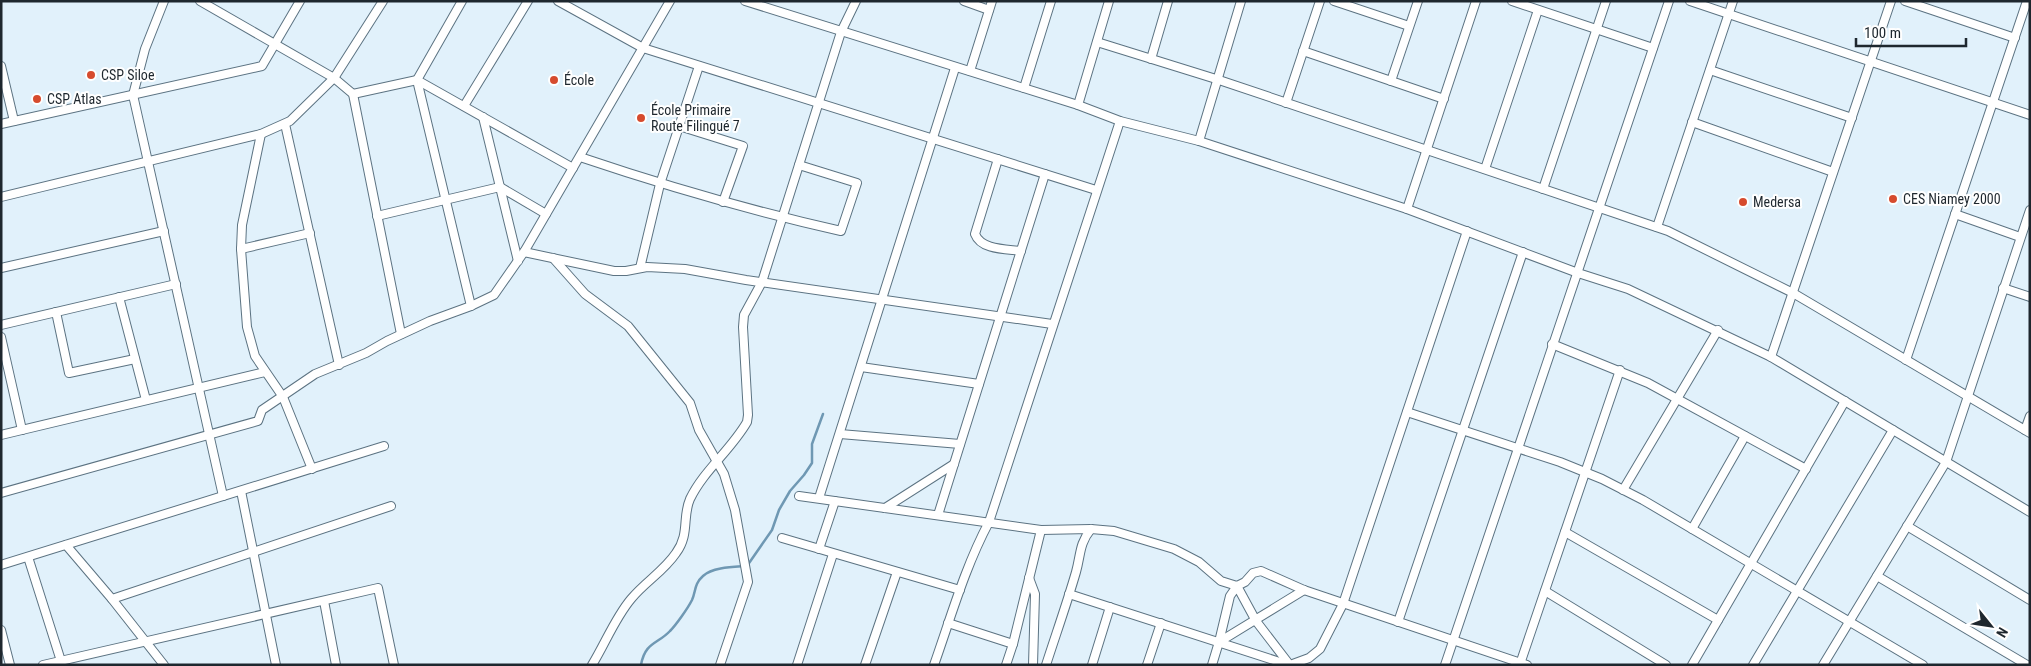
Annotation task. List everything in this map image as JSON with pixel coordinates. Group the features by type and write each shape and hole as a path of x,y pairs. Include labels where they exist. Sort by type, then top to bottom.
{"street":[{"path":"164,1 145,49 133,95 223,496"},
{"path":"200,1 334,78 353,94 401,334"},
{"path":"1,124 262,66 300,1"},
{"path":"1,197 261,134 285,124 334,78 383,1"},
{"path":"462,1 417,80 471,306"},
{"path":"464,106 528,1"},
{"path":"558,1 643,48 1096,190"},
{"path":"1,493 258,421 262,410 315,374 339,365 430,321 471,306 494,295 524,252 670,1"},
{"path":"746,1 766,4 841,32 1078,105 1120,121 1199,142 1407,209 1628,289 1718,330 1771,357 2030,512"},
{"path":"592,665 629,601 677,553 686,531 687,510 690,500 704,477 747,422 743,320 762,282 841,32 856,1"},
{"path":"964,1 989,10"},
{"path":"970,71 992,1"},
{"path":"1024,88 1051,1"},
{"path":"1078,105 1109,1"},
{"path":"1151,59 1168,1"},
{"path":"1199,142 1216,79 1241,1"},
{"path":"1286,103 1320,1"},
{"path":"1334,1 1409,26"},
{"path":"1391,81 1418,1"},
{"path":"1407,209 1476,1"},
{"path":"1512,1 1653,48"},
{"path":"1543,189 1606,1"},
{"path":"1445,665 1669,1"},
{"path":"1690,1 2030,115"},
{"path":"1657,227 1733,1"},
{"path":"1771,357 1891,1"},
{"path":"1905,1 2015,38"},
{"path":"1906,360 2027,1"},
{"path":"1485,169 1538,10"},
{"path":"1097,42 1216,79 1657,227 1793,292 2027,431 2030,416"},
{"path":"1303,51 1444,98"},
{"path":"1,66 14,121"},
{"path":"640,268 660,184 699,66"},
{"path":"819,498 955,68"},
{"path":"1710,70 1852,118"},
{"path":"353,94 417,80 573,168"},
{"path":"483,117 518,261"},
{"path":"934,665 960,590 988,522 1120,121"},
{"path":"1692,122 1833,172"},
{"path":"285,124 339,365"},
{"path":"679,126 744,146 723,202"},
{"path":"261,134 243,219 241,248 247,327 255,356 283,397 312,469"},
{"path":"580,157 660,184 723,202 841,231 857,183 799,164"},
{"path":"998,160 975,234 983,244 1021,251"},
{"path":"938,515 1045,174"},
{"path":"378,216 500,187 546,214"},
{"path":"1823,665 1946,462 2030,210"},
{"path":"1955,214 2020,237"},
{"path":"1,268 164,231"},
{"path":"1069,594 1290,665 1309,658 1320,649 1343,604 1467,231"},
{"path":"241,248 310,233"},
{"path":"524,252 614,271 640,268 685,269 1052,324"},
{"path":"1398,622 1523,252"},
{"path":"552,258 585,294 628,326 690,402 699,430 724,474 735,510 748,582 720,665"},
{"path":"1,324 176,284"},
{"path":"2003,288 2030,297"},
{"path":"119,297 146,400"},
{"path":"56,312 70,373 135,359"},
{"path":"1624,490 1718,330"},
{"path":"1,337 22,430"},
{"path":"1552,344 1620,370 1806,469"},
{"path":"861,367 979,384"},
{"path":"1212,665 1230,596 1237,586 1253,573 1261,571 1304,590 1343,604 1522,664 1620,370"},
{"path":"1,435 265,372"},
{"path":"1692,665 1845,401"},
{"path":"1407,412 1586,472 1624,490 1849,622 1909,661 1923,665"},
{"path":"1753,665 1893,430"},
{"path":"840,434 960,444"},
{"path":"1692,529 1745,436"},
{"path":"1,566 384,446"},
{"path":"886,508 954,464"},
{"path":"241,491 276,665"},
{"path":"799,496 1041,530 1091,529 1114,531 1174,549 1199,562 1221,581 1237,586 1256,621 1290,665"},
{"path":"819,549 835,501"},
{"path":"112,599 391,506"},
{"path":"1907,526 2030,600"},
{"path":"1046,665 1076,570 1080,548 1084,538 1091,529"},
{"path":"1006,665 1013,644 1041,530"},
{"path":"1565,532 1718,620"},
{"path":"782,538 960,590"},
{"path":"66,545 164,665"},
{"path":"797,665 833,554"},
{"path":"28,557 61,661"},
{"path":"865,665 896,572"},
{"path":"1877,576 2026,665"},
{"path":"1029,577 1035,594 1033,665"},
{"path":"43,665 378,588 394,665"},
{"path":"1219,642 1304,590"},
{"path":"1545,591 1666,665"},
{"path":"324,601 336,665"},
{"path":"1092,665 1110,607"},
{"path":"1147,665 1161,623"},
{"path":"948,624 1013,644"},
{"path":"1,630 10,665"}],"waterway":[{"path":"641,665 643,657 652,644 670,631 682,616 692,600 698,582 703,576 718,569 747,566 772,530 779,510 790,491 812,463 812,444 823,414"}],"place":[{"name":"CSP Siloe","path":"91,75"},
{"name":"École","path":"554,80"},
{"name":"CSP Atlas","path":"37,99"},
{"name":"École Primaire Route Filingué 7","path":"641,118"},
{"name":"CES Niamey 2000","path":"1893,199"},
{"name":"Medersa","path":"1743,202"}]}
